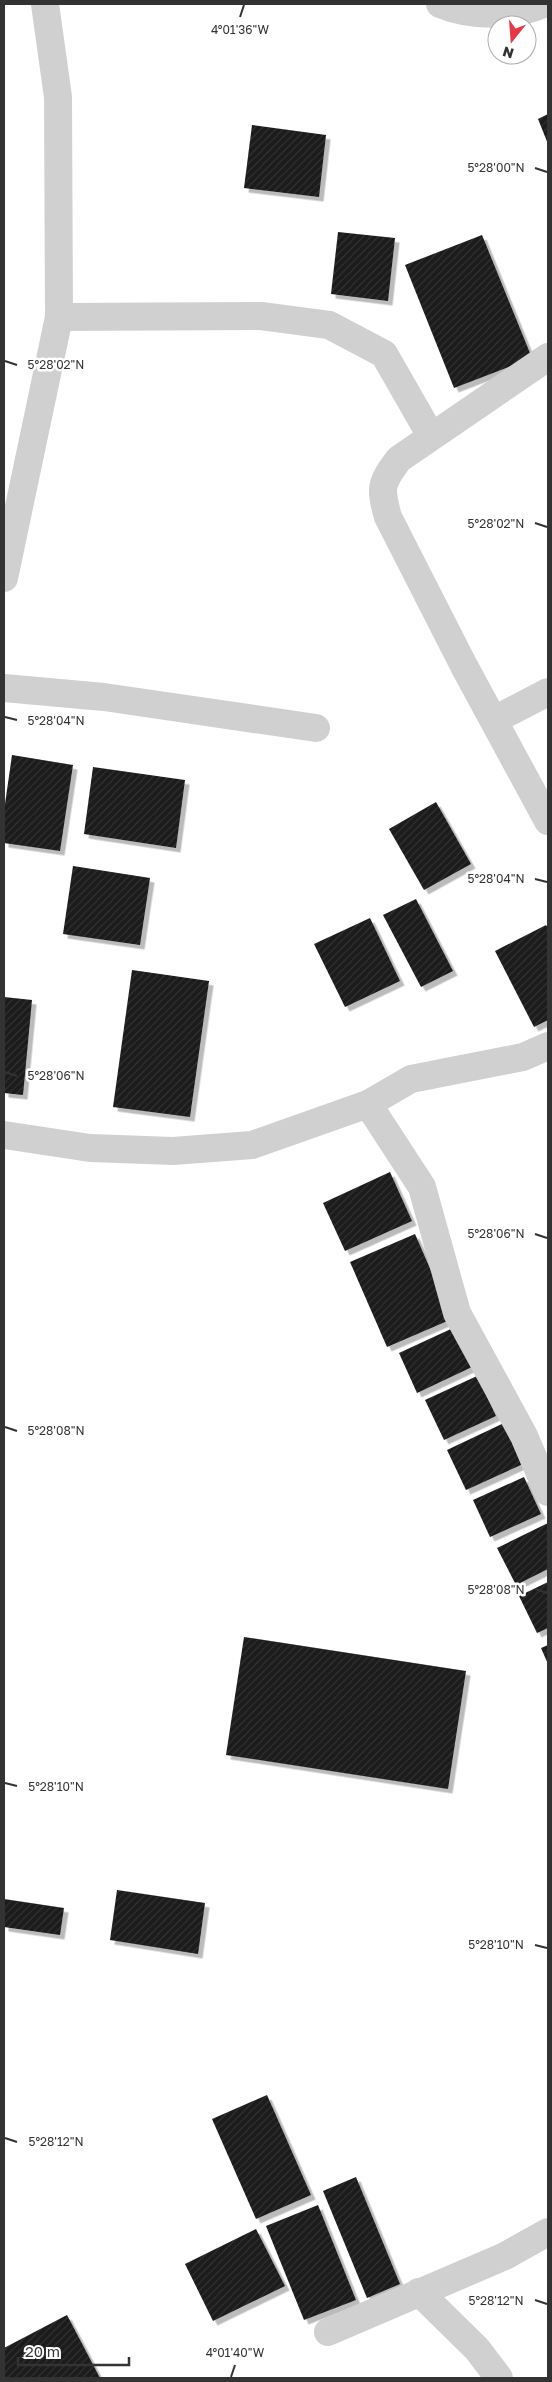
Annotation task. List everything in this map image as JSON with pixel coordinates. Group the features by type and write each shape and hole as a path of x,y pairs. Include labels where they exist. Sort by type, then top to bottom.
{"street":[{"path":"4,578 59,317 58,97 45,4"},
{"path":"440,4 475,14 531,10 543,4"},
{"path":"59,317 261,316 329,325 384,354 431,436"},
{"path":"548,357 399,459 386,476 382,493 388,517 464,666 548,821"},
{"path":"4,688 104,696 316,728"},
{"path":"494,720 548,692"},
{"path":"4,1136 90,1148 173,1151 252,1145 368,1104 411,1079 523,1058 548,1046"},
{"path":"368,1104 422,1187 457,1313 524,1436 548,1492"},
{"path":"328,2332 504,2256 548,2232"},
{"path":"419,2292 477,2350 499,2378"}],"building":[{"path":"548,114 548,144 538,119"},
{"path":"252,125 326,135 319,197 244,188"},
{"path":"338,232 395,238 388,301 331,294"},
{"path":"482,235 532,358 454,388 405,265"},
{"path":"12,755 73,765 60,851 4,843 4,811"},
{"path":"93,767 185,780 176,848 84,834"},
{"path":"436,802 471,864 424,890 389,829"},
{"path":"73,866 150,878 140,945 63,934"},
{"path":"416,899 453,971 421,987 383,915"},
{"path":"370,918 400,981 345,1007 314,944"},
{"path":"546,925 548,928 548,1020 534,1027 495,951"},
{"path":"132,970 209,981 190,1117 113,1107"},
{"path":"4,997 32,1000 23,1095 4,1093"},
{"path":"390,1172 412,1221 345,1251 323,1203"},
{"path":"415,1234 452,1319 387,1347 350,1262"},
{"path":"453,1328 472,1367 417,1393 399,1353"},
{"path":"477,1376 496,1416 444,1440 425,1400"},
{"path":"504,1423 523,1464 466,1490 447,1450"},
{"path":"524,1477 541,1514 490,1537 473,1500"},
{"path":"548,1523 548,1569 516,1585 497,1548"},
{"path":"548,1582 548,1628 537,1633 519,1596"},
{"path":"244,1637 466,1671 448,1789 226,1755"},
{"path":"548,1645 548,1664 541,1648"},
{"path":"117,1890 205,1903 198,1954 110,1940"},
{"path":"4,1899 64,1908 60,1935 4,1927"},
{"path":"267,2095 311,2195 256,2219 212,2119"},
{"path":"356,2177 400,2284 367,2298 323,2191"},
{"path":"318,2205 356,2300 304,2320 266,2226"},
{"path":"256,2229 285,2286 213,2321 185,2264"},
{"path":"67,2315 100,2378 4,2378 4,2348"}]}
